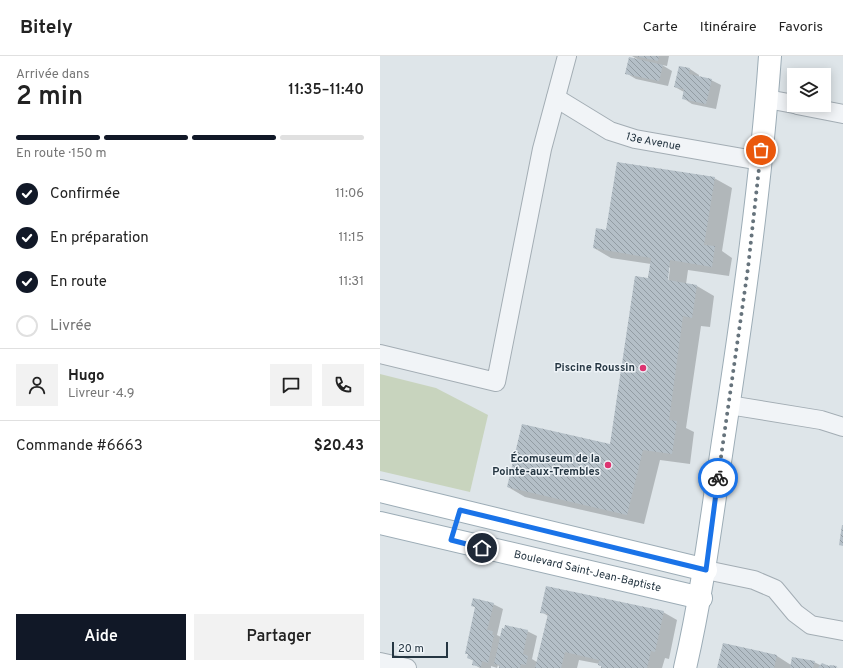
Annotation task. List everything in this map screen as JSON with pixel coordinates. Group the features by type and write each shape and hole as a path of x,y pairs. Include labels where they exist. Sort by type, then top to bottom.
{"main road":[{"path":"685,668 706,570 729,405 748,268 767,99 770,56"},
{"path":"380,491 706,570"},
{"path":"451,540 460,510"},
{"name":"Boulevard Saint-Jean-Baptiste","path":"380,524 701,598"}],"street":[{"path":"380,354 496,382 542,149 567,56"},
{"name":"13e Avenue","path":"556,98 610,131 635,139 760,161"},
{"path":"767,99 787,103"},
{"path":"831,112 843,114"},
{"path":"729,405 821,420 843,427"},
{"path":"706,570 761,583 775,589 795,613 812,625 843,631"},
{"path":"380,662 407,668"}],"green space":[{"path":"380,374 436,388 488,415 470,492 380,471"}],"building":[{"path":"635,56 659,56 658,61"},
{"path":"629,57 663,65 659,81 625,74"},
{"path":"679,66 690,68 689,74 712,79 706,104 682,99 684,89 674,87"},
{"path":"617,162 715,177 704,245 715,246 712,267 670,260 668,280 697,285 692,318 683,316 669,420 677,421 672,454 643,450 627,515 507,487 522,424 610,444 635,276 648,278 651,258 593,248 596,228 606,230"},
{"path":"843,525 843,546 839,545"},
{"path":"546,586 664,611 655,652 651,651 647,668 601,668 601,666 598,665 599,661 603,661 565,652 561,668 535,668 548,614 540,613"},
{"path":"473,598 494,603 487,630 493,631 492,635 494,635 488,663 482,661 481,667 472,665 473,660 467,658 468,654 465,654 475,607 471,606"},
{"path":"505,625 528,630 523,654 528,656 526,665 521,664 520,668 499,668 500,665 494,664 502,628 504,629"},
{"path":"723,643 777,655 774,668 717,668"},
{"path":"792,657 815,661 813,668 790,668"},
{"path":"822,663 829,666 837,666 836,668 818,668"}],"way so far":[{"path":"718,478 748,268 761,150"}],"place":[{"name":"Piscine Roussin","path":"643,368"},
{"name":"Écomuseum de la Pointe-aux-Trembles","path":"608,465"}],"route":[{"path":"482,548 451,540 460,510 706,570 718,478"}]}
